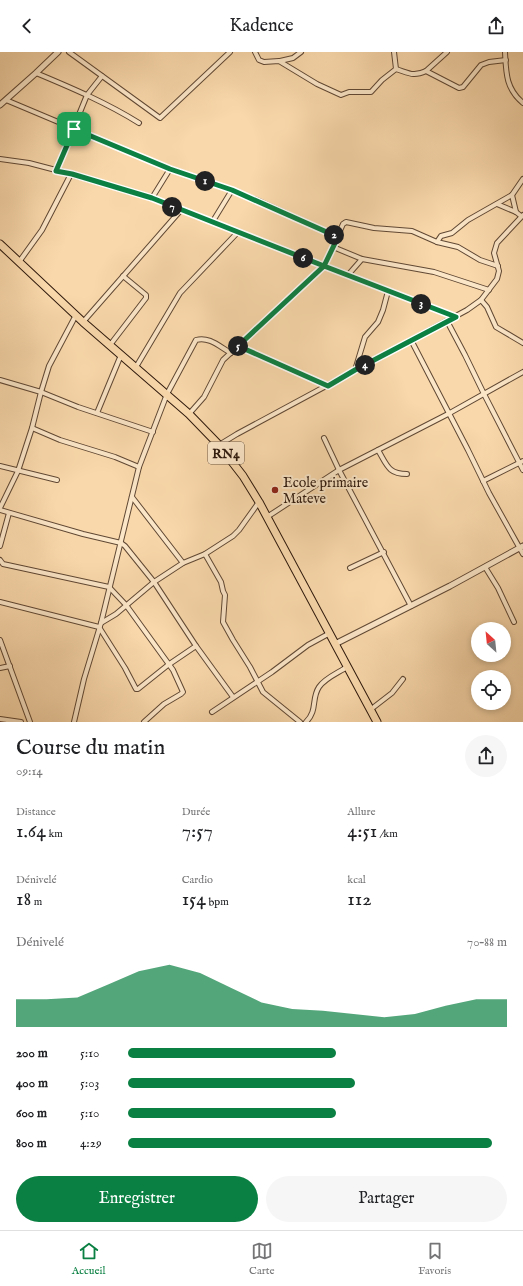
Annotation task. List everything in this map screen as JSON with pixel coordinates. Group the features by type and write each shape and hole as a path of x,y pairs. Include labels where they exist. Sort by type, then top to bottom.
{"highway":[{"name":"RN4","path":"0,244 83,322 189,414 220,445 243,476 259,502 377,722"}],"street":[{"path":"0,105 58,52"},
{"path":"69,52 160,118 230,52"},
{"path":"256,52 257,58 261,61 279,61 293,58 301,52"},
{"path":"396,69 413,75 418,75 426,71 447,52"},
{"path":"505,52 506,74 513,94 523,103"},
{"path":"395,53 396,69"},
{"path":"426,71 461,88 481,65 489,62 506,60"},
{"path":"279,61 317,84 342,95 349,92 371,92 382,80 396,69"},
{"path":"36,73 87,95 139,123"},
{"path":"56,171 87,95 102,76"},
{"path":"6,100 170,169 232,190 338,237"},
{"path":"0,158 29,163 72,174 152,198 456,317"},
{"path":"152,198 170,169"},
{"path":"19,262 42,230 72,174"},
{"path":"437,242 441,236 452,233 460,225 512,195 523,179"},
{"path":"213,221 232,190"},
{"path":"512,195 516,212"},
{"path":"220,445 237,434 355,370 456,317 481,300 498,275 498,266 494,253 497,243 522,216 497,204"},
{"path":"83,322 181,210"},
{"path":"189,414 204,397 220,364 324,266 343,224 349,222 374,228 412,231 437,242 458,247 480,260 498,266"},
{"path":"136,367 180,293 238,232"},
{"path":"333,247 362,259 434,272 489,290"},
{"path":"348,275 362,259"},
{"path":"110,345 146,298 146,295 123,276"},
{"path":"355,370 365,337 378,322 388,291"},
{"path":"481,300 487,307 496,327 523,343"},
{"path":"76,314 52,361 41,392 32,428 18,471 0,509 9,513 83,534 122,543 154,582 196,646 233,697"},
{"path":"447,321 521,462 523,470"},
{"path":"74,722 84,679 122,543 140,467 167,394 196,340 209,340 231,354"},
{"path":"411,340 483,481 521,547 523,554"},
{"path":"238,346 328,386"},
{"path":"97,413 121,355"},
{"path":"267,517 339,470 448,414 523,372"},
{"path":"0,380 41,392 152,432"},
{"path":"32,428 60,440 126,461 140,467"},
{"path":"324,438 339,470 384,552 411,606"},
{"path":"378,450 389,469 400,474 408,474"},
{"path":"483,481 521,462"},
{"path":"0,466 57,480"},
{"path":"132,497 183,562"},
{"path":"100,625 116,614 154,582 183,562 205,554 233,536 259,502"},
{"path":"0,546 9,513"},
{"path":"335,644 485,568 521,547"},
{"path":"350,568 384,552"},
{"path":"205,554 220,582 225,595 224,624 263,692 300,722"},
{"path":"0,560 3,564 109,587 126,605 173,670 183,692 164,704 144,722"},
{"path":"485,568 498,588 514,622"},
{"path":"0,602 100,625 126,668 136,689 196,646"},
{"path":"212,712 272,672 308,645 330,633"},
{"path":"0,640 30,722"},
{"path":"0,668 10,666"},
{"path":"306,722 313,712 318,688 328,678 347,667"},
{"path":"370,710 392,693 403,679"},
{"path":"0,719 21,722"}],"place":[{"name":"Ecole primaire Mateve","path":"275,490"}],"route":[{"path":"74,129 56,171 72,174 152,198 324,266 238,346 328,386 355,370 456,317 324,266 338,237 259,201 232,190 170,169 74,129"}]}
